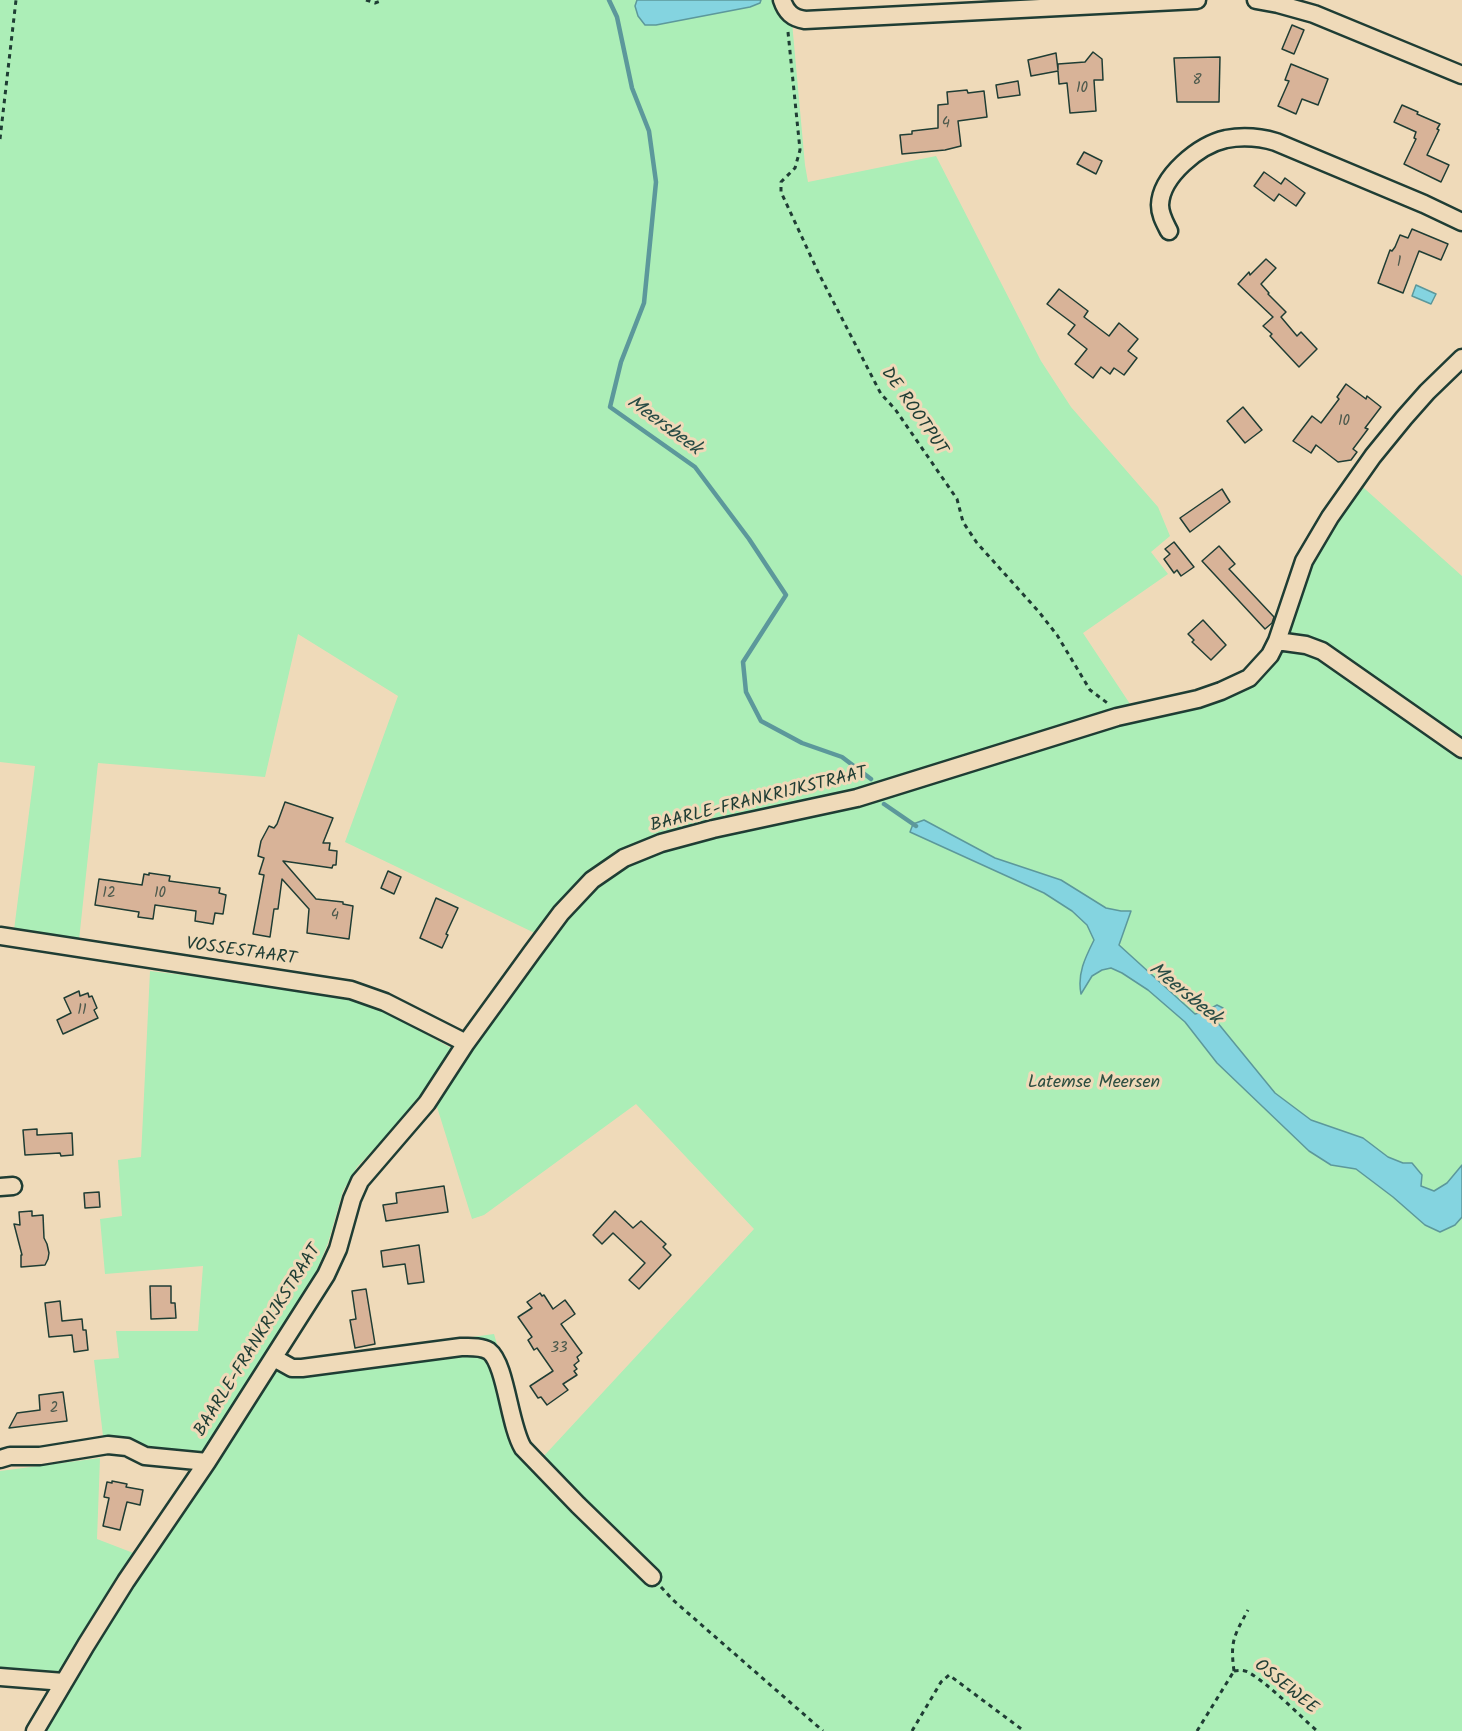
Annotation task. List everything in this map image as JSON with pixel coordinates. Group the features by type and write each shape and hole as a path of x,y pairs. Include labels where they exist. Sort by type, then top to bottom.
{"street":[{"path":"786,8 797,19 805,20 1197,0"},
{"path":"1256,0 1314,14 1462,75"},
{"path":"1169,231 1162,217 1160,203 1173,173 1196,153 1211,144 1225,139 1244,137 1260,137 1276,142 1462,222"},
{"name":"BAARLE-FRANKRIJKSTRAAT","path":"35,1731 126,1581 207,1462 326,1275 338,1249 352,1199 360,1181 428,1103 466,1043 561,913 592,880 624,858 642,849 680,837 878,792 1117,717 1198,699 1249,678 1270,655 1277,641 1304,561 1330,517 1373,456 1404,418 1462,358"},
{"path":"1277,641 1306,645 1322,651 1462,749"},
{"name":"VOSSESTAART","path":"0,936 351,990 385,1002 466,1043"},
{"path":"274,1358 292,1368 302,1368 461,1347 484,1348 490,1352 500,1366 517,1438 523,1448 652,1577"},
{"path":"3,1454 40,1456 108,1445 127,1447 145,1456 207,1462"},
{"path":"0,1677 64,1682"}],"path":[{"path":"0,139 16,0"},
{"path":"366,0 375,3 383,0"},
{"name":"DE ROOTPUT","path":"786,8 801,150 795,168 781,182 781,192 814,264 881,394 895,409 957,499 963,522 977,543 1039,612 1057,635 1090,690 1108,702 1117,717"},
{"path":"652,1577 673,1600 823,1731"},
{"path":"1234,1671 1232,1654 1234,1636 1248,1610"},
{"name":"OSSEWEE","path":"1197,1731 1234,1671 1240,1670 1248,1672 1317,1731"},
{"path":"912,1731 941,1682 949,1675 1024,1731"}],"green space":[{"name":"Latemse Meersen","path":"0,0 790,0 808,182 936,156 1041,361 1071,407 1158,507 1170,536 1151,552 1168,574 1083,633 1130,704 1114,709 1117,716 1198,699 1260,667 1296,583 1355,480 1462,576 1462,1731 41,1731 68,1683 277,1360 296,1361 494,1334 523,1433 542,1458 754,1229 636,1104 484,1215 472,1219 437,1107 427,1103 543,937 345,842 398,696 298,634 265,777 98,763 79,940 14,930 35,766 0,762"},
{"path":"150,971 292,988 368,1002 451,1048 421,1094 357,1167 343,1191 328,1243 317,1270 277,1344 205,1451 196,1455 154,1451 139,1447 125,1438 103,1436 94,1360 119,1358 116,1331 198,1331 203,1266 105,1274 100,1219 122,1216 118,1160 141,1157"},
{"path":"100,1458 97,1539 136,1554 65,1667 57,1674 0,1671 0,1471"}],"water":[{"path":"637,0 761,0 760,3 750,7 656,25 645,25 638,16 635,6"},
{"path":"1416,285 1436,294 1431,304 1412,296"},
{"path":"924,820 995,858 1061,880 1106,908 1131,911 1119,945 1195,1014 1217,1005 1223,1008 1217,1022 1275,1093 1311,1120 1363,1138 1388,1157 1403,1163 1412,1163 1422,1175 1421,1186 1434,1191 1447,1183 1462,1165 1462,1217 1455,1225 1440,1232 1425,1225 1356,1169 1331,1165 1309,1151 1217,1063 1185,1022 1148,990 1122,973 1111,968 1102,970 1092,976 1081,994 1081,973 1094,940 1087,925 1072,911 1044,893 910,832 913,824"}],"building":[{"path":"1292,25 1304,30 1294,54 1282,49"},
{"path":"1093,52 1102,59 1103,80 1094,80 1096,111 1070,113 1067,83 1059,84 1058,71 1031,76 1028,60 1056,53 1058,70 1058,64 1085,62"},
{"path":"1220,57 1219,102 1177,102 1174,58"},
{"path":"1291,64 1328,79 1318,105 1302,99 1296,114 1278,106 1289,81 1285,80"},
{"path":"1018,81 1020,95 998,98 996,85"},
{"path":"967,90 968,93 984,91 987,117 958,121 961,146 945,150 902,154 900,135 938,128 938,105 948,104 947,92"},
{"path":"1402,105 1440,124 1427,155 1449,165 1441,182 1404,164 1416,139 1414,138 1416,132 1394,122"},
{"path":"1084,152 1102,161 1096,174 1077,164"},
{"path":"1264,172 1281,184 1285,178 1305,193 1296,206 1279,194 1274,201 1254,186"},
{"path":"1412,229 1448,244 1441,260 1419,251 1403,293 1378,283 1390,250 1392,251 1395,247 1400,235 1408,238"},
{"path":"1266,259 1276,268 1261,284 1286,312 1281,317 1297,336 1301,332 1317,349 1299,367 1263,326 1273,317 1238,284"},
{"path":"1059,289 1088,311 1084,317 1109,336 1119,323 1138,339 1128,351 1137,358 1124,375 1114,368 1110,374 1101,367 1093,378 1075,364 1087,349 1068,334 1075,325 1047,304"},
{"path":"1346,384 1381,407 1353,449 1357,452 1351,460 1338,462 1316,445 1311,453 1293,441 1312,416 1321,423 1339,399 1337,397"},
{"path":"1243,407 1262,430 1245,443 1227,421"},
{"path":"1222,489 1230,502 1190,532 1180,518"},
{"path":"1174,542 1194,567 1181,576 1177,570 1174,573 1164,559 1170,554 1165,549"},
{"path":"1219,546 1235,564 1229,569 1274,617 1272,623 1265,629 1202,561"},
{"path":"1203,620 1226,645 1211,660 1192,642 1194,640 1188,634"},
{"path":"285,802 333,818 323,843 330,843 329,850 337,851 336,865 332,868 283,861 316,899 343,902 343,904 353,906 349,939 307,933 309,909 282,879 278,909 274,909 270,937 253,934 264,875 259,874 264,858 258,856 261,841 269,826 274,828 277,824"},
{"path":"388,871 401,877 394,894 381,888"},
{"path":"149,873 170,876 169,881 220,888 219,893 226,895 223,914 215,913 213,924 195,921 196,911 155,905 153,919 138,917 139,912 95,905 99,879 142,885 144,874 149,875"},
{"path":"436,898 458,908 442,948 420,938"},
{"path":"79,991 80,996 88,993 89,997 92,996 98,1018 63,1034 57,1020 71,1013 64,998"},
{"path":"37,1129 37,1135 72,1133 73,1155 61,1156 60,1153 25,1155 23,1130"},
{"path":"444,1186 448,1212 386,1221 383,1205 397,1203 396,1193"},
{"path":"99,1192 100,1207 85,1208 84,1193"},
{"path":"32,1211 32,1216 43,1215 48,1259 45,1265 21,1267 22,1255 14,1224 20,1225 19,1212"},
{"path":"615,1211 633,1228 641,1221 666,1244 663,1247 671,1255 639,1289 629,1280 645,1263 613,1233 602,1244 593,1235"},
{"path":"419,1245 424,1282 408,1284 405,1264 383,1267 381,1251"},
{"path":"150,1286 171,1286 171,1303 175,1303 176,1318 151,1319"},
{"path":"366,1289 375,1344 355,1348 350,1320 356,1319 352,1291"},
{"path":"540,1293 544,1295 553,1309 565,1300 571,1308 575,1314 561,1324 582,1353 577,1357 579,1361 574,1365 577,1375 563,1384 568,1390 547,1405 541,1397 538,1398 530,1386 553,1371 537,1348 534,1350 528,1340 532,1337 518,1317 532,1308 527,1302"},
{"path":"60,1301 62,1321 82,1319 83,1330 86,1330 88,1350 74,1352 72,1335 49,1337 45,1303"},
{"path":"63,1392 67,1421 9,1428 17,1413 40,1410 39,1395"},
{"path":"112,1481 127,1484 126,1487 143,1490 140,1505 127,1502 120,1530 103,1526 109,1498 104,1497 107,1482 112,1483"}],"waterway":[{"name":"Meersbeek","path":"609,0 617,17 632,88 649,131 656,182 644,303 621,362 610,407 695,467 749,539 786,595 743,662 746,692 761,721 802,743 842,757 871,779"},
{"name":"Meersbeek","path":"884,804 916,826"}]}
